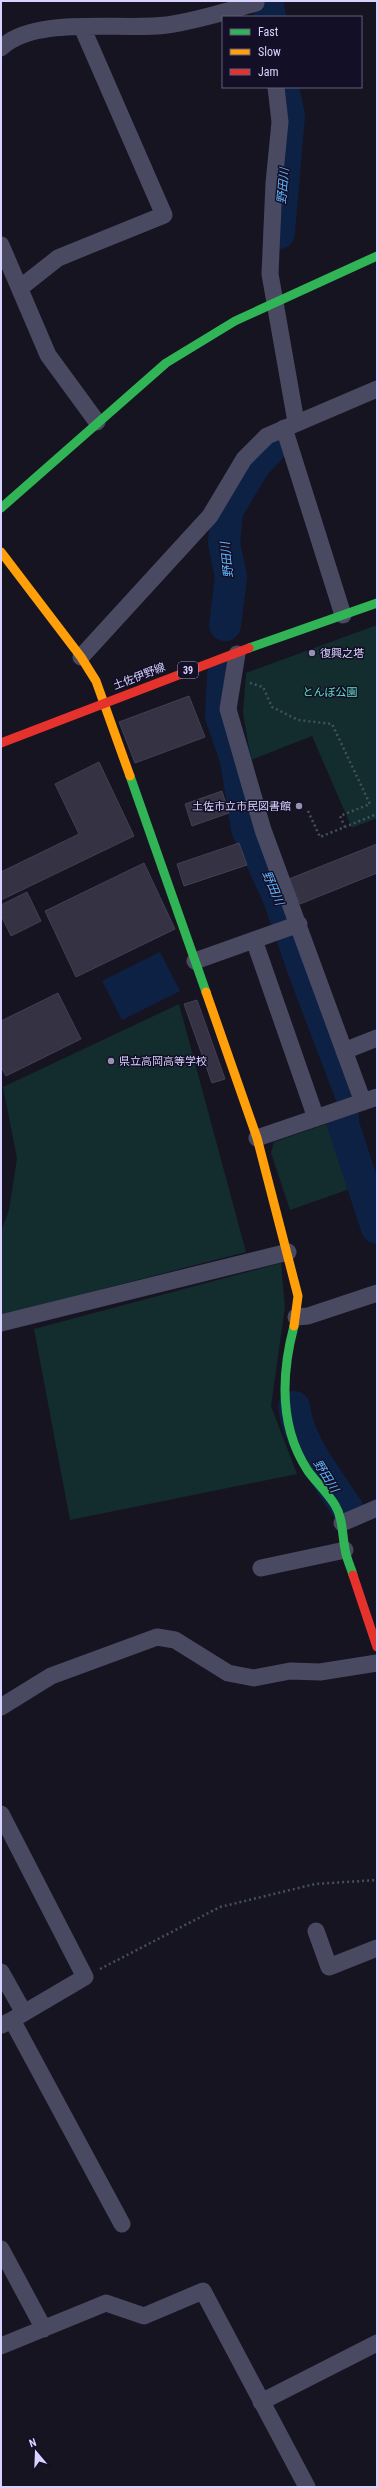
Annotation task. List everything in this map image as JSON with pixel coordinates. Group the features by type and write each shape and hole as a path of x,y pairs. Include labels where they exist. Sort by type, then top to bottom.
{"street":[{"path":"1,48 10,40 41,29 166,25 257,7"},
{"path":"20,288 58,258 164,215 82,28"},
{"path":"276,88 280,122 274,183 270,274 275,301 290,425 343,616"},
{"path":"1,245 48,355 97,422"},
{"path":"1,508 97,422 166,363 235,321 275,301 377,256"},
{"path":"81,656 210,516 244,459 267,436 377,389"},
{"path":"1,552 81,656 105,702 257,1138 288,1252 298,1296 296,1317 288,1347 283,1394 293,1442 308,1470 335,1505 342,1523 346,1550 377,1647"},
{"name":"土佐伊野線","path":"1,743 194,668 377,603"},
{"path":"237,654 228,709 263,830 299,924 344,1051 370,1100 257,1138"},
{"path":"195,961 278,933 299,924"},
{"path":"254,940 316,1118"},
{"path":"344,1051 377,1038"},
{"path":"1,1323 288,1252"},
{"path":"296,1317 308,1316 377,1293"},
{"path":"342,1523 377,1508"},
{"path":"260,1568 346,1550"},
{"path":"1,1707 51,1676 156,1637 175,1640 228,1673 254,1678 290,1671 320,1672 377,1663"},
{"path":"2,1816 86,1977 12,2020"},
{"path":"316,1930 329,1967 377,1948"},
{"path":"1,1972 12,2020 122,2224"},
{"path":"1,2249 44,2329"},
{"path":"1,2346 106,2303 144,2316 203,2291 307,2487"},
{"path":"261,2402 377,2343"}],"path":[{"path":"233,678 263,687 272,707 298,720 332,724 370,804 340,816 345,827"},
{"path":"308,811 320,837 377,814"},
{"path":"86,1977 220,1907 315,1884 377,1880"}],"green space":[{"name":"とんぼ公園","path":"377,625 377,818 352,828 312,736 251,760 243,713 246,673"},
{"path":"179,1004 246,1252 1,1315 1,1231 9,1210 17,1158 3,1087"},
{"path":"338,1120 358,1186 290,1210 271,1153 274,1142"},
{"path":"281,1263 285,1307 271,1406 297,1474 70,1520 34,1329"}],"water":[{"path":"160,952 180,991 122,1020 102,981"}],"building":[{"path":"189,696 205,737 135,763 119,722"},
{"path":"99,762 134,836 1,900 1,872 79,834 55,784"},
{"path":"222,791 229,813 192,826 185,804"},
{"path":"239,843 247,865 184,886 177,864"},
{"path":"377,844 377,873 300,904 289,879"},
{"path":"144,863 175,929 76,977 45,911"},
{"path":"27,892 41,921 11,936 1,915 1,905"},
{"path":"58,993 81,1039 6,1076 1,1067 1,1021"},
{"path":"197,1000 225,1079 212,1083 184,1004"}],"waterway":[{"name":"野田川","path":"267,1 270,16"},
{"name":"野田川","path":"279,233 289,116 283,88"},
{"name":"野田川","path":"225,625 231,577 224,543 227,511 254,466 278,440"},
{"name":"野田川","path":"223,675 221,716 236,760 247,829 278,896 305,974 351,1095"},
{"name":"野田川","path":"343,1118 343,1124 377,1228"},
{"name":"野田川","path":"294,1407 297,1421 308,1448 348,1510"}],"traffic: fast":[{"path":"1,508 166,363 235,321 377,256"},
{"path":"249,648 377,603"},
{"path":"130,776 206,992"},
{"path":"294,1326 285,1382 287,1419 292,1437 308,1471 329,1496 338,1510 346,1552 353,1575"}],"traffic: slow":[{"path":"1,552 81,657 96,681 130,776"},
{"path":"206,992 257,1138 298,1296 294,1326"}],"traffic: jam":[{"path":"1,743 249,648"},
{"path":"353,1575 377,1647"}],"place":[{"name":"復興之塔","path":"312,653"},
{"name":"土佐市立市民図書館","path":"299,806"},
{"name":"県立高岡高等学校","path":"111,1061"}]}
